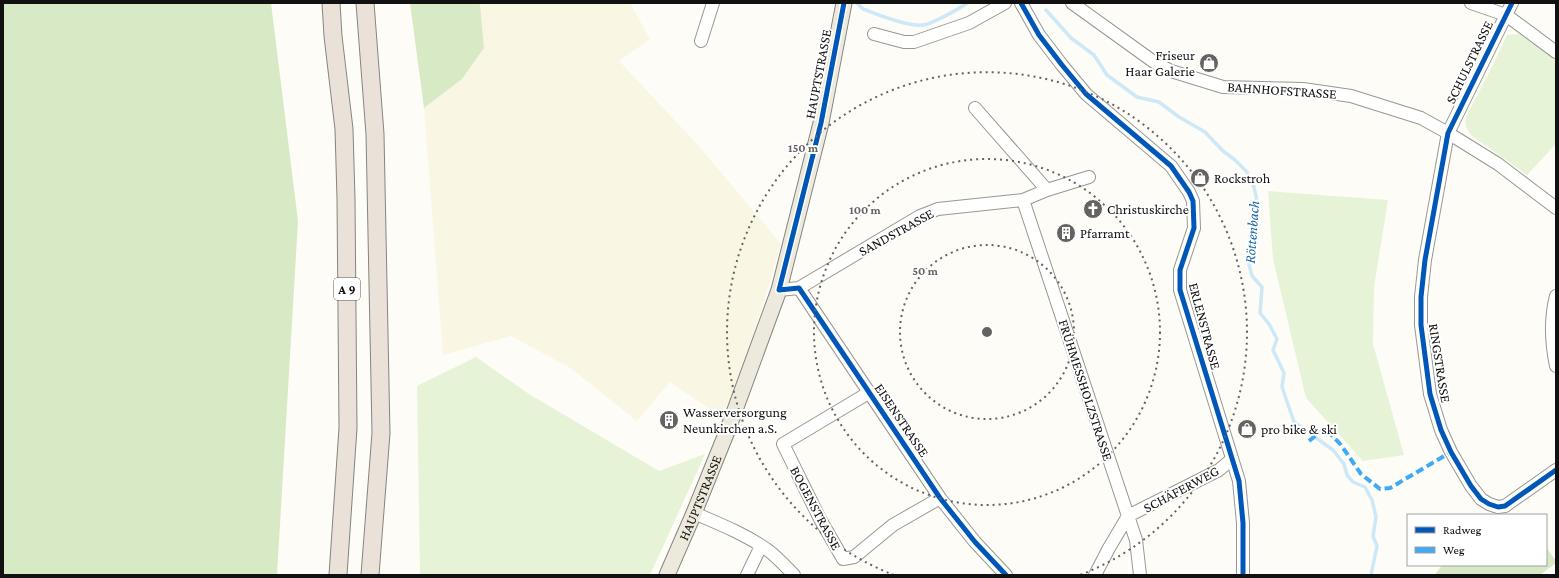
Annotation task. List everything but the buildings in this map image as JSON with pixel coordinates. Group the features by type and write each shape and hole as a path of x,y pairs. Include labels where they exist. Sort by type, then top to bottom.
{"highway":[{"name":"A 9","path":"331,3 333,36 344,128 346,199 348,428 338,575"},
{"name":"A 9","path":"365,3 375,134 381,433 370,575"}],"main road":[{"name":"HAUPTSTRASSE","path":"667,575 728,429 779,290 821,123 844,3"}],"street":[{"path":"701,41 713,3"},
{"path":"874,34 904,42 914,42 969,23 1005,3"},
{"name":"ERLENSTRASSE","path":"1022,3 1039,35 1086,94 1171,166 1189,192 1193,202 1194,228 1180,270 1180,290 1239,481 1243,523 1243,575"},
{"name":"BAHNHOFSTRASSE","path":"1072,3 1154,62 1171,71 1223,87 1303,90 1351,96 1421,118 1498,164 1556,208"},
{"path":"1471,3 1506,15 1556,52"},
{"name":"SCHULSTRASSE","path":"1448,133 1512,3"},
{"path":"974,108 1047,190"},
{"name":"RINGSTRASSE","path":"1448,133 1425,260 1421,297 1423,349 1430,394 1436,413 1451,452 1471,486 1481,499 1489,504 1498,507 1504,506 1556,470"},
{"name":"SANDSTRASSE","path":"799,288 920,216 938,208 1023,200 1047,190 1089,177"},
{"name":"FRÜHMESSHOLZSTRASSE","path":"1023,200 1128,516"},
{"path":"779,290 799,288"},
{"name":"EISENSTRASSE","path":"799,288 940,498 974,542 1006,575"},
{"path":"1556,296 1551,326 1556,366"},
{"name":"BOGENSTRASSE","path":"870,392 783,444 820,519 843,559 854,557 893,525 940,498"},
{"name":"SCHÄFERWEG","path":"1128,516 1219,470 1232,459"},
{"path":"694,513 738,532 761,546 770,552 794,575"},
{"path":"1095,575 1128,516"},
{"path":"1128,516 1136,540 1140,575"},
{"path":"747,575 761,546"}],"shaded area":[{"path":"478,3 630,3 650,39 619,61 698,145 781,244 742,370 726,407 714,412 670,382 637,421 572,369 511,336 443,355 424,108 462,79 484,48"}],"green space":[{"path":"3,3 271,3 298,221 277,575 3,575"},
{"path":"410,3 478,3 480,5 484,48 462,79 424,108"},
{"path":"1520,34 1556,60 1556,144 1527,175 1472,136 1467,129 1465,122 1466,117 1507,35"},
{"path":"1268,191 1388,200 1374,287 1373,344 1404,455 1363,461 1306,398 1273,259"},
{"path":"476,357 529,394 659,471 705,454 650,575 420,575 417,386"},
{"path":"1547,548 1556,561 1556,563 1540,575 1435,575 1441,566 1547,566"}],"waterway":[{"name":"Röttenbach","path":"857,3 863,9 876,14 901,22 917,25 933,22 967,3"},
{"name":"Röttenbach","path":"1046,10 1071,38 1094,55 1107,75 1137,97 1159,102 1179,117 1205,132 1223,151 1247,172 1254,187 1257,201 1251,220 1255,243 1250,251 1249,264 1252,276 1262,287 1260,313 1269,324 1277,339 1273,350 1284,373 1282,387 1294,422 1333,450 1344,464 1347,475 1353,482 1365,487 1372,500 1376,517 1373,536 1377,546 1371,575"}],"marked path":[{"path":"1309,441 1325,428 1341,445 1361,474 1380,489 1390,488 1451,452"}],"cycle path":[{"path":"844,3 821,123 779,290 799,288 940,498 975,542 1006,575"},
{"path":"1021,3 1039,35 1086,94 1171,166 1189,192 1193,201 1194,228 1180,270 1180,290 1239,481 1243,523 1243,575"},
{"path":"1512,3 1448,133 1425,260 1421,297 1421,325 1430,394 1441,430 1451,452 1471,486 1481,499 1498,507 1505,506 1556,470"}],"place":[{"name":"Friseur Haar Galerie","path":"1209,63"},
{"name":"Rockstroh","path":"1200,178"},
{"name":"Christuskirche","path":"1093,209"},
{"name":"Pfarramt","path":"1066,233"},
{"name":"Wasserversorgung Neunkirchen a.S.","path":"669,420"},
{"name":"pro bike & ski","path":"1247,429"}]}
